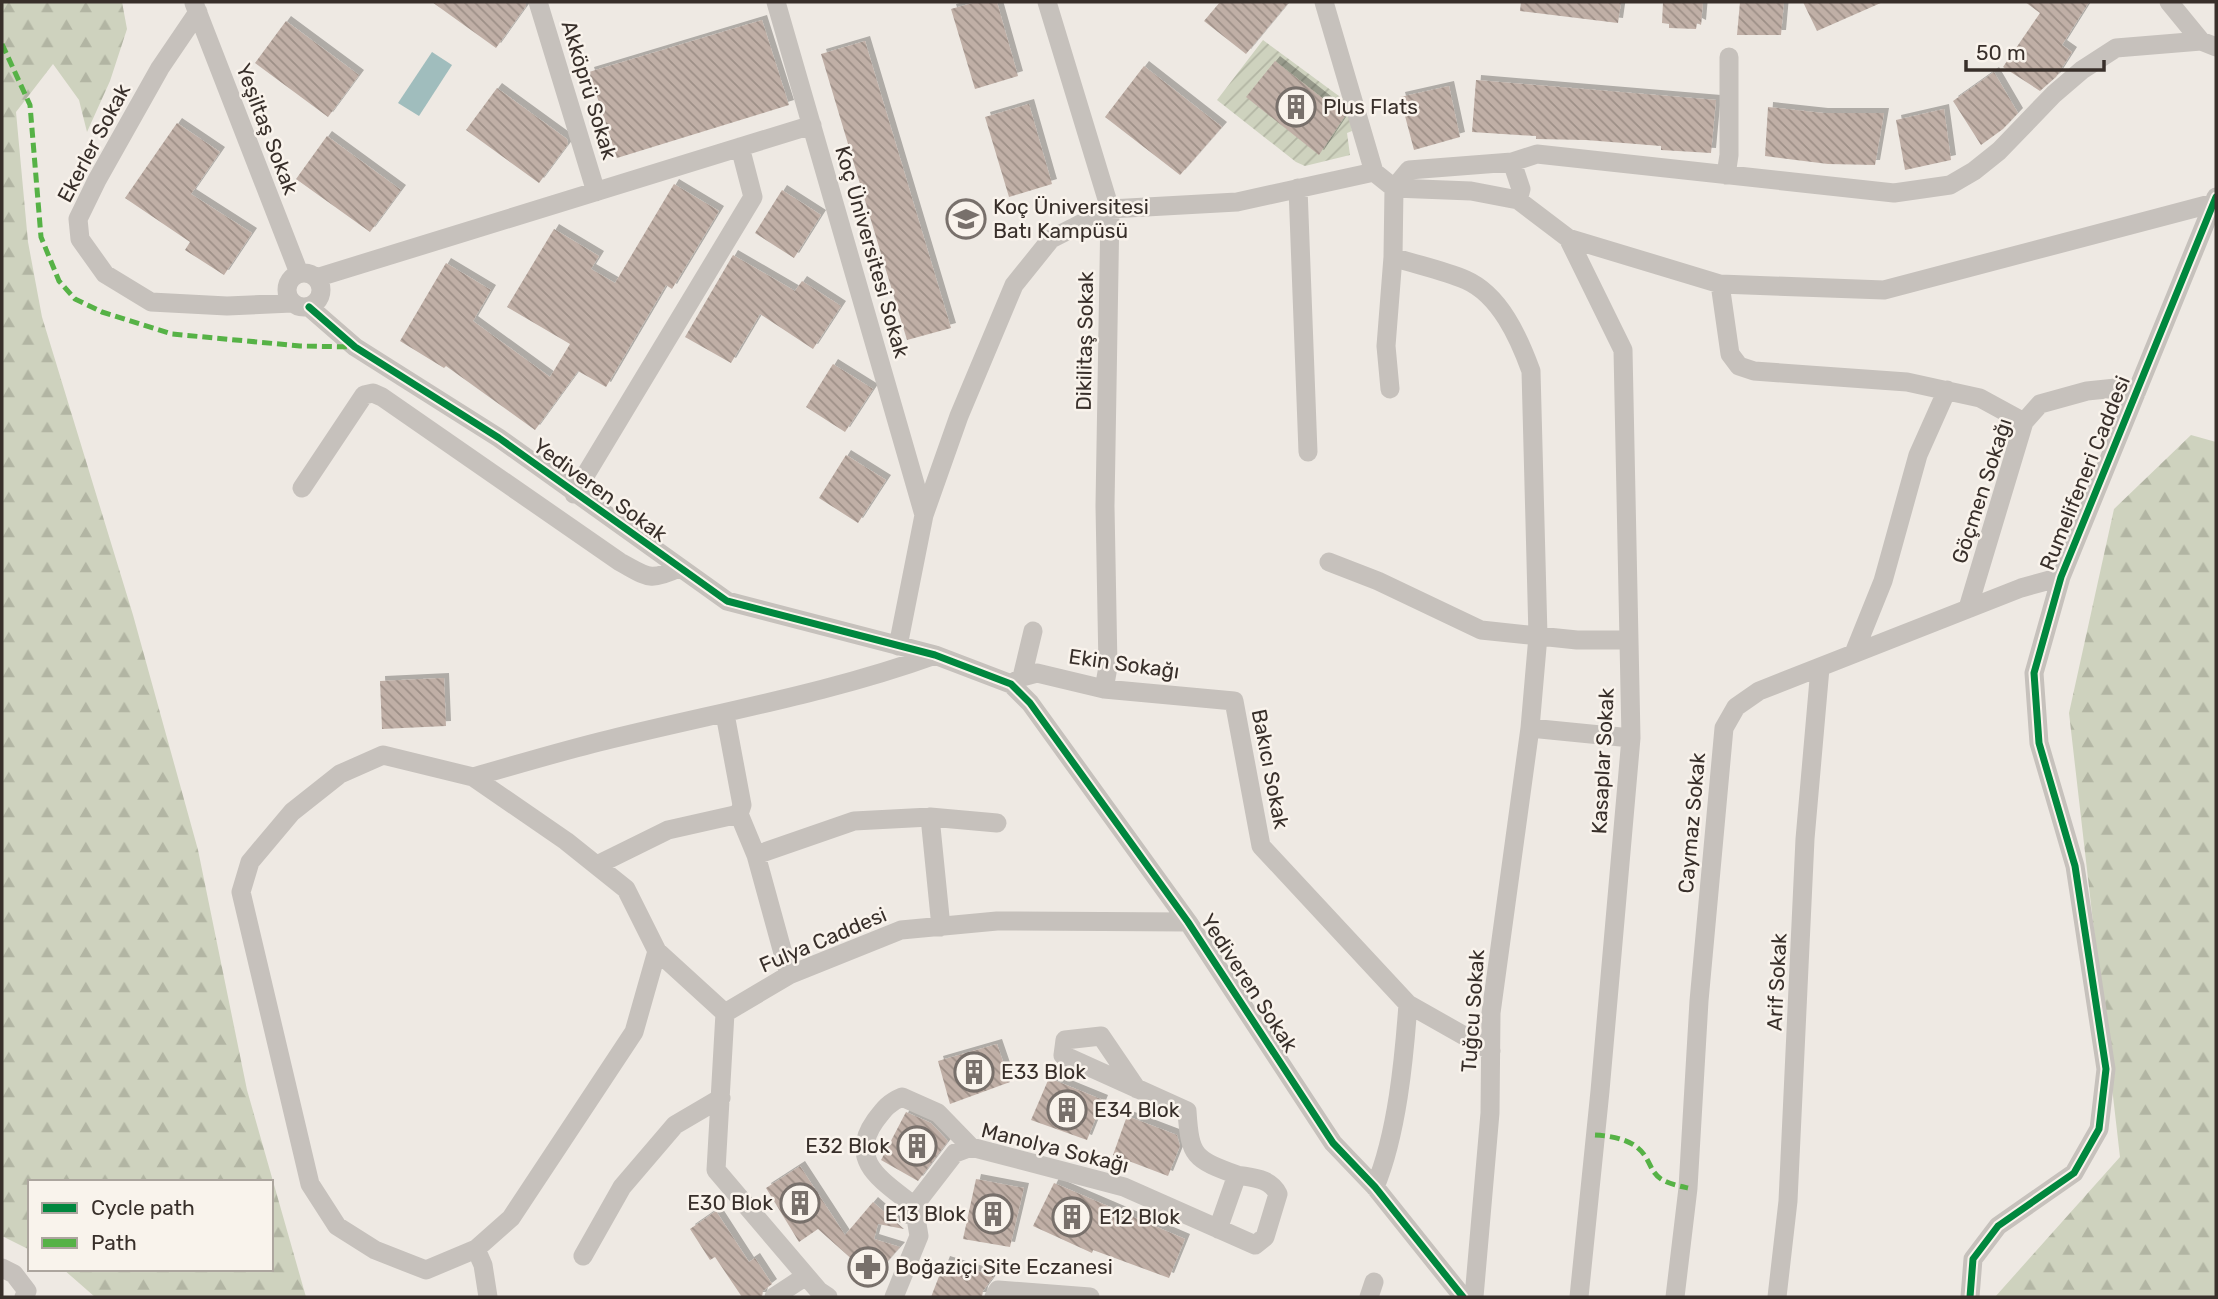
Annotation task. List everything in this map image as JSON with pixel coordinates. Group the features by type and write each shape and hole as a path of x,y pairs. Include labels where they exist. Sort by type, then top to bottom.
{"street":[{"name":"Akköprü Sokak","path":"538,2 596,192"},
{"name":"Koç Üniversitesi Sokak","path":"776,2 924,515"},
{"name":"Dikilitaş Sokak","path":"1047,2 1110,209 1105,506 1108,667 1104,689"},
{"path":"1324,2 1374,172 1394,188 1471,191 1518,200 1568,238 1720,284 1884,290 2215,200"},
{"path":"2169,2 2209,44"},
{"name":"Yeşiltaş Sokak","path":"196,7 308,275"},
{"name":"Ekerler Sokak","path":"196,7 97,180 78,219 80,239 105,274 151,302 227,306 300,305"},
{"path":"1390,389 1386,346 1393,257 1394,188 1409,170 1512,162 1537,154 1894,193 1950,185 1974,171 1998,151 2054,94 2082,70 2116,48 2209,44"},
{"path":"1726,175 1729,142 1729,57"},
{"path":"308,275 320,284 321,292 316,302 300,305 287,295 286,288 291,278 596,192 812,125"},
{"path":"574,494 753,197 740,147"},
{"path":"1512,162 1521,189 1518,200"},
{"path":"898,646 924,515 959,416 1014,285 1051,239 1110,209 1237,202 1374,172"},
{"path":"1298,188 1308,452"},
{"name":"Rumelifeneri Caddesi","path":"1970,1297 1973,1259 1998,1226 2074,1173 2099,1129 2104,1056 2075,866 2039,743 2034,673 2062,577 2215,200"},
{"name":"Kasaplar Sokak","path":"1568,238 1623,350 1631,738 1579,1297"},
{"name":"Tuğcu Sokak","path":"1393,257 1468,280 1491,299 1519,337 1531,371 1538,636 1530,729 1491,1013 1490,1113 1474,1297"},
{"path":"1720,284 1730,354 1739,366 1765,372 1908,382 1980,398 2024,422"},
{"name":"Yediveren Sokak","path":"300,305 355,347 499,438 727,601 1016,680 1188,922 1333,1143 1375,1187 1463,1297"},
{"name":"Göçmen Sokağı","path":"1968,608 2024,422 2040,404 2116,388 2137,391"},
{"path":"1854,653 1883,582 1918,455 1947,390"},
{"path":"303,488 364,395 373,393 620,562 646,576 659,578 679,568"},
{"path":"1329,562 1378,581 1481,630 1577,640 1629,640"},
{"name":"Caymaz Sokak","path":"1675,1297 1688,1188 1699,1001 1724,728 1736,707 1759,691 2021,588 2062,577"},
{"path":"1016,680 1033,631"},
{"path":"473,777 611,739 725,714 887,673 935,656"},
{"name":"Arif Sokak","path":"1777,1297 1788,1202 1805,839 1820,668"},
{"name":"Ekin Sokağı","path":"1016,680 1037,673 1104,689 1234,701"},
{"name":"Bakıcı Sokak","path":"1234,701 1261,846 1408,1004"},
{"path":"725,714 742,805 739,814 757,855 789,975"},
{"path":"1530,729 1631,738"},
{"path":"657,951 634,1032 511,1218 476,1249 426,1270 375,1250 337,1226 310,1184 241,892 250,862 292,811 340,774 383,755 473,777 566,841 626,889 657,951 725,1013 716,1170 819,1291 828,1297"},
{"path":"597,865 668,830 739,814"},
{"path":"757,855 854,821 930,817 997,823"},
{"path":"930,817 941,926"},
{"name":"Fulya Caddesi","path":"725,1013 789,975 901,930 997,921 1188,922"},
{"path":"1375,1187 1384,1166 1404,1060 1408,1004 1491,1051"},
{"path":"1137,1089 1187,1111 1191,1147 1200,1159 1237,1175 1218,1230"},
{"path":"894,1297 919,1236 914,1206 874,1172 864,1159 866,1134 888,1103 902,1097 938,1113 971,1147"},
{"path":"583,1256 622,1187 675,1125 720,1098"},
{"name":"Manolya Sokağı","path":"914,1206 955,1153 971,1147 1124,1187 1255,1245 1265,1237 1278,1194 1274,1185 1237,1175"},
{"path":"476,1249 483,1265 488,1297"},
{"path":"2,1268 14,1274 27,1292 24,1297"},
{"path":"774,1297 806,1276"},
{"path":"994,1297 998,1290 1090,1297"}],"green space":[{"path":"2,2 122,2 127,29 110,81 87,132 79,100 53,64 16,112 28,242 42,317 133,615 198,850 247,1090 273,1180 28,1180 28,1249 2,1236"},
{"path":"1263,40 1347,102 1352,131 1347,133 1350,155 1305,166 1296,162 1217,100"},
{"path":"2191,435 2216,442 2216,1297 1995,1297 2120,1157 2069,713 2114,509"},
{"path":"273,1181 306,1297 95,1297 65,1271 273,1271"}],"water":[{"path":"432,52 452,65 419,116 398,103"}],"building":[{"path":"432,2 526,2 526,6 496,48"},
{"path":"976,2 997,2 1018,76 975,89 951,9"},
{"path":"1220,2 1289,2 1246,54 1204,21"},
{"path":"1521,2 1621,2 1618,23 1520,11"},
{"path":"1663,2 1703,2 1701,25 1697,23 1696,29 1669,28 1669,24 1662,23"},
{"path":"1740,2 1784,2 1781,35 1737,35"},
{"path":"1803,2 1883,2 1817,31"},
{"path":"2025,2 2089,2 2062,45 2072,52 2056,77 2040,91 2003,67 2040,13"},
{"path":"762,20 789,105 617,158 589,72"},
{"path":"286,21 359,75 328,117 255,63"},
{"path":"865,41 951,328 907,340 821,54"},
{"name":"Plus Flats","path":"1275,61 1345,116 1319,155 1246,97"},
{"path":"1144,66 1222,127 1180,175 1105,117"},
{"path":"1994,72 2018,113 2003,129 1981,145 1953,101"},
{"path":"1476,80 1716,100 1711,153 1661,150 1661,146 1536,139 1536,136 1472,132"},
{"path":"1449,86 1460,137 1414,150 1400,97"},
{"path":"497,88 567,139 568,144 539,183 466,130"},
{"path":"1029,104 1052,184 1009,197 985,117"},
{"path":"1768,107 1823,113 1884,113 1875,165 1828,164 1765,156"},
{"path":"1944,109 1951,160 1905,170 1896,120"},
{"path":"177,123 220,152 191,194 252,233 224,275 185,250 190,242 125,198"},
{"path":"327,136 401,190 370,232 296,179"},
{"path":"674,184 719,211 672,289 666,285 606,387 578,371 535,430 446,366 444,368 400,341 446,263 491,290 473,321 550,377 570,344 507,307 554,229 599,256 591,269 615,283"},
{"path":"782,190 821,215 794,258 755,233"},
{"path":"733,255 795,291 802,281 841,306 813,349 760,314 731,363 685,337"},
{"path":"833,364 873,389 845,432 806,407"},
{"path":"846,455 886,480 858,523 819,498"},
{"path":"444,678 446,726 382,729 380,681"},
{"name":"E33 Blok","path":"997,1044 1010,1082 950,1104 938,1061"},
{"name":"E34 Blok","path":"1049,1078 1103,1100 1087,1140 1031,1120"},
{"name":"E32 Blok","path":"906,1112 931,1123 948,1141 918,1181 881,1160"},
{"path":"1127,1116 1177,1135 1180,1146 1168,1176 1113,1155"},
{"path":"800,1166 845,1235 873,1202 904,1229 878,1224 874,1239 900,1247 873,1278 818,1229 799,1242 766,1188"},
{"name":"E13 Blok","path":"976,1179 1024,1188 1010,1247 963,1239"},
{"path":"1054,1183 1185,1239 1169,1278 1093,1250 1092,1253 1033,1226"},
{"path":"716,1211 749,1262 755,1258 772,1284 763,1291 762,1297 742,1297 715,1257 710,1260 690,1229"},
{"path":"945,1261 994,1276 983,1291 982,1297 931,1297"}],"marked path":[{"path":"2,44 30,105 41,237 59,281 75,299 102,312 172,334 300,346 355,347"},
{"path":"1595,1135 1616,1138 1636,1146 1658,1177 1688,1188"}],"cycle path":[{"path":"1970,1297 1973,1259 1998,1226 2074,1173 2099,1129 2106,1069 2075,866 2039,743 2034,673 2061,577 2216,197"},
{"path":"309,307 355,347 499,438 727,601 935,655 1011,684 1030,703 1188,922 1333,1143 1375,1187 1463,1297"}],"place":[{"name":"Plus Flats","path":"1296,107"},
{"name":"Koç Üniversitesi Batı Kampüsü","path":"966,219"},
{"name":"E33 Blok","path":"974,1072"},
{"name":"E34 Blok","path":"1067,1110"},
{"name":"E32 Blok","path":"917,1146"},
{"name":"E30 Blok","path":"800,1203"},
{"name":"E13 Blok","path":"993,1214"},
{"name":"E12 Blok","path":"1072,1217"},
{"name":"Boğaziçi Site Eczanesi","path":"868,1267"}]}
